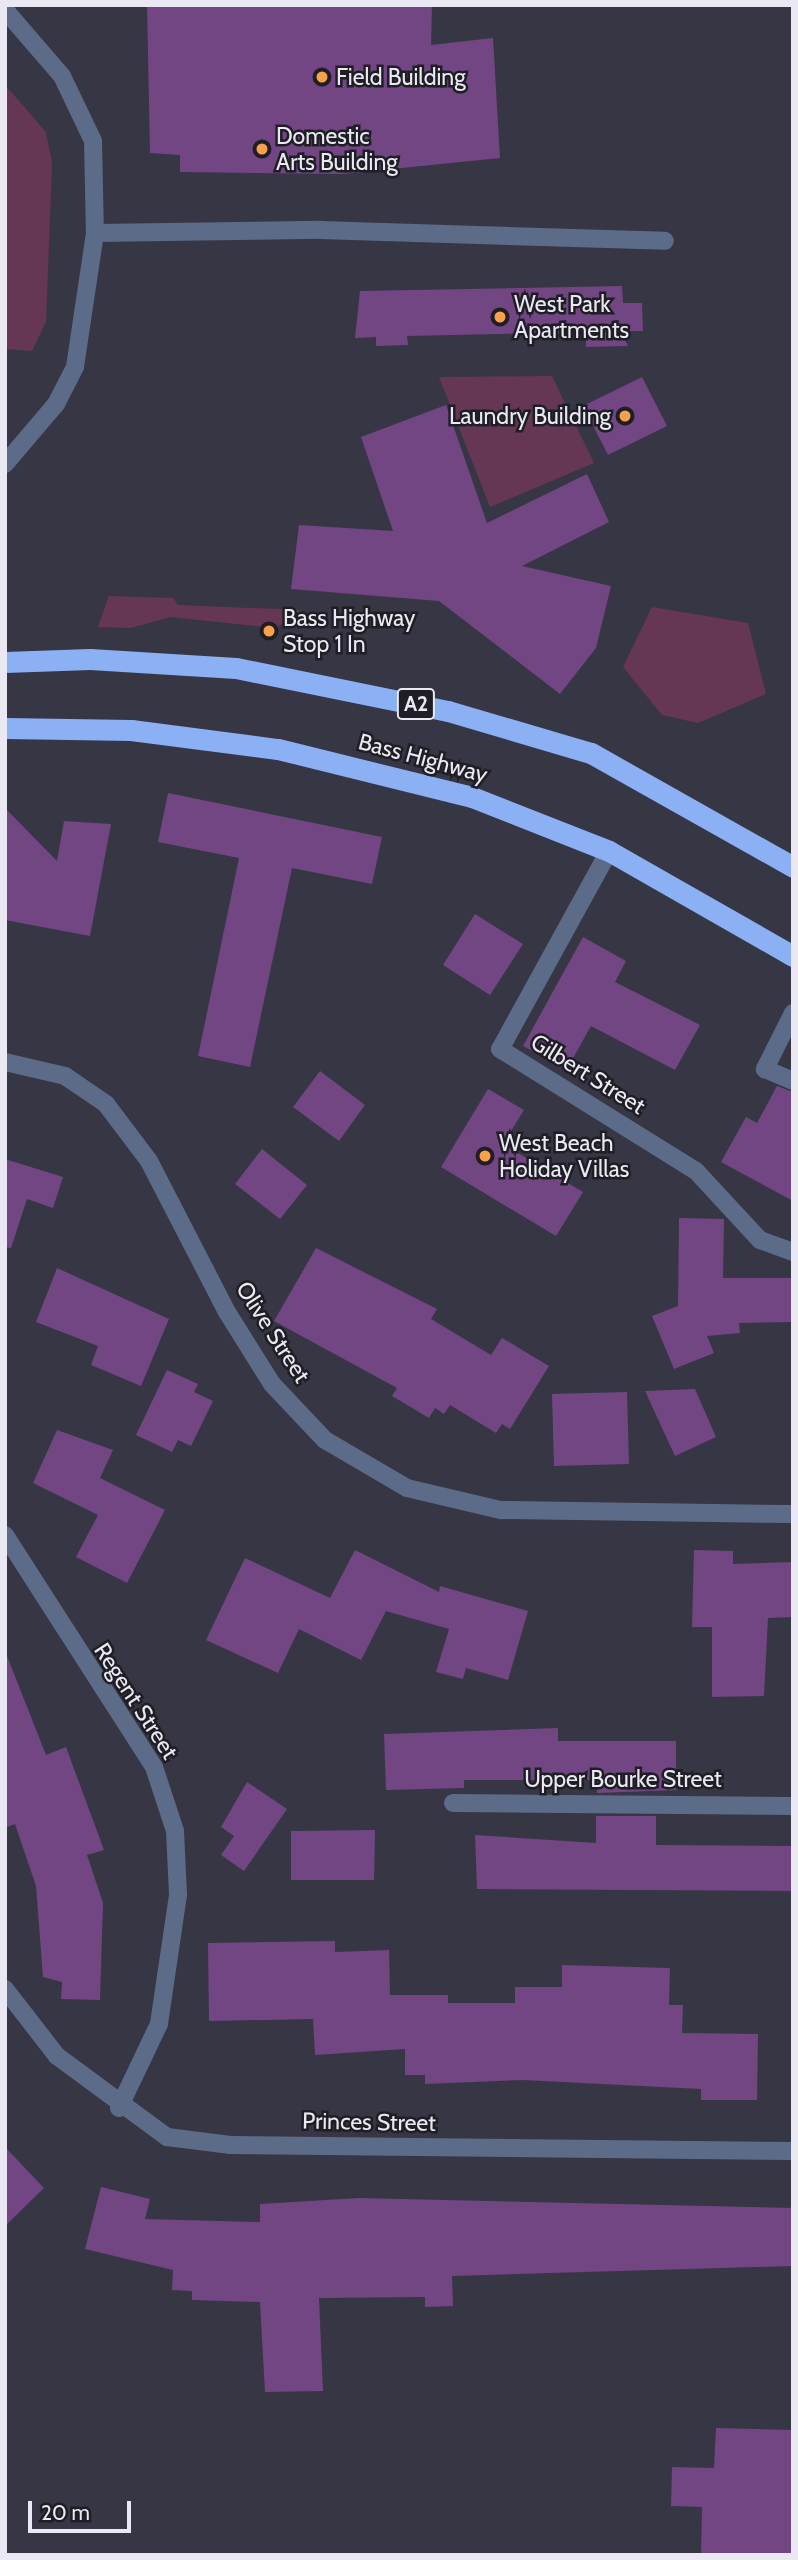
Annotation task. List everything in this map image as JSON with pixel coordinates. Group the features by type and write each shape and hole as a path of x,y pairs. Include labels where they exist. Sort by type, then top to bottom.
{"highway":[{"name":"A2","path":"5,662 90,659 236,668 448,711 592,753 793,867"},
{"name":"Bass Highway","path":"5,728 131,730 278,749 472,797 609,851 793,956"}],"street":[{"path":"5,10 62,76 93,141 94,233 75,367 56,404 5,464"},
{"path":"94,233 320,230 665,241"},
{"path":"5,452 23,440"},
{"name":"Gilbert Street","path":"609,851 500,1048 696,1171 760,1240 793,1252"},
{"path":"793,1013 765,1069 793,1081"},
{"name":"Olive Street","path":"5,1062 65,1076 106,1104 149,1161 227,1312 272,1384 325,1440 407,1488 501,1510 793,1514"},
{"name":"Regent Street","path":"5,1535 154,1767 175,1831 178,1895 159,2024 119,2108"},
{"name":"Upper Bourke Street","path":"453,1803 793,1806"},
{"name":"Princes Street","path":"5,1989 57,2056 119,2108 167,2137 230,2145 793,2151"}],"shaded area":[{"path":"5,85 46,132 52,163 46,322 32,351 5,349"},
{"path":"552,376 594,463 490,507 439,377"},
{"path":"109,596 173,598 178,605 301,610 276,628 170,617 131,628 98,627"},
{"path":"652,607 748,623 766,694 698,723 662,715 623,667"}],"building":[{"name":"Field Building","path":"147,5 432,5 431,45 493,38 500,158 343,174 180,172 180,155 150,153"},
{"name":"West Park Apartments","path":"622,286 623,303 642,303 643,331 620,331 628,346 586,347 586,332 407,336 408,345 376,346 376,337 355,338 360,291"},
{"name":"Laundry Building","path":"642,377 667,426 608,455 583,406"},
{"path":"446,405 487,523 587,474 609,522 522,566 611,586 596,648 560,694 439,601 291,589 299,525 393,531 361,437"},
{"path":"168,793 382,837 372,884 292,868 250,1067 198,1056 239,858 158,842"},
{"path":"5,808 57,861 64,821 111,824 90,936 5,920"},
{"path":"475,914 523,944 490,995 443,965"},
{"path":"583,937 626,961 615,982 700,1025 675,1070 591,1026 567,1069 523,1046"},
{"path":"320,1071 365,1105 339,1141 293,1107"},
{"path":"777,1086 793,1092 793,1201 721,1162 746,1117 757,1123"},
{"name":"West Beach Holiday Villas","path":"488,1089 524,1110 503,1144 583,1192 556,1236 441,1167"},
{"path":"262,1149 307,1185 280,1219 235,1184"},
{"path":"5,1159 63,1177 53,1208 27,1199 11,1248 5,1247"},
{"path":"679,1218 724,1219 723,1278 793,1278 793,1322 739,1323 740,1333 707,1336 714,1353 674,1369 652,1316 678,1306"},
{"path":"316,1248 437,1309 431,1319 491,1355 502,1338 549,1366 510,1429 502,1424 496,1433 450,1405 444,1414 435,1408 429,1418 392,1396 397,1388 274,1321"},
{"path":"57,1268 169,1319 141,1386 91,1365 98,1346 36,1322"},
{"path":"167,1370 198,1384 194,1392 213,1401 191,1446 178,1440 172,1452 136,1435"},
{"path":"695,1389 716,1437 675,1456 645,1391"},
{"path":"627,1392 629,1464 554,1466 552,1394"},
{"path":"57,1430 113,1450 100,1478 165,1510 127,1583 76,1557 98,1515 33,1483"},
{"path":"355,1550 439,1592 440,1586 528,1611 508,1680 466,1668 463,1679 436,1672 449,1629 386,1611 361,1660 299,1629 278,1673 206,1640 245,1558 330,1598"},
{"path":"694,1550 733,1551 733,1564 793,1562 793,1617 768,1618 764,1696 712,1697 712,1627 692,1627"},
{"path":"7,1656 46,1755 66,1747 104,1850 87,1855 103,1903 100,2000 61,1999 62,1982 43,1977 36,1886 15,1824 5,1828"},
{"path":"558,1728 558,1741 676,1741 676,1790 597,1793 597,1780 464,1780 464,1788 386,1790 384,1734"},
{"path":"247,1782 287,1809 244,1871 221,1855 234,1836 221,1827"},
{"path":"596,1816 656,1816 656,1845 793,1846 793,1891 477,1889 475,1835 596,1843"},
{"path":"375,1830 374,1880 291,1880 291,1831"},
{"path":"335,1941 335,1952 389,1950 390,1995 448,1995 448,2003 515,2003 515,1987 562,1987 562,1965 670,1968 669,2005 683,2005 682,2033 758,2034 757,2100 701,2100 701,2089 522,2080 425,2084 425,2075 405,2075 405,2049 315,2055 313,2019 209,2021 208,1943"},
{"path":"5,2147 44,2188 5,2226"},
{"path":"101,2187 150,2199 145,2219 260,2222 260,2204 359,2198 793,2208 793,2266 452,2276 453,2306 425,2307 425,2297 319,2298 323,2391 265,2392 260,2302 192,2300 192,2291 172,2290 173,2270 85,2249"},
{"path":"716,2428 793,2430 793,2555 701,2555 702,2507 671,2506 672,2467 714,2468"}],"place":[{"name":"Field Building","path":"322,77"},
{"name":"Domestic Arts Building","path":"262,149"},
{"name":"West Park Apartments","path":"500,317"},
{"name":"Laundry Building","path":"625,416"},
{"name":"Bass Highway Stop 1 In","path":"269,631"},
{"name":"West Beach Holiday Villas","path":"485,1156"}]}
